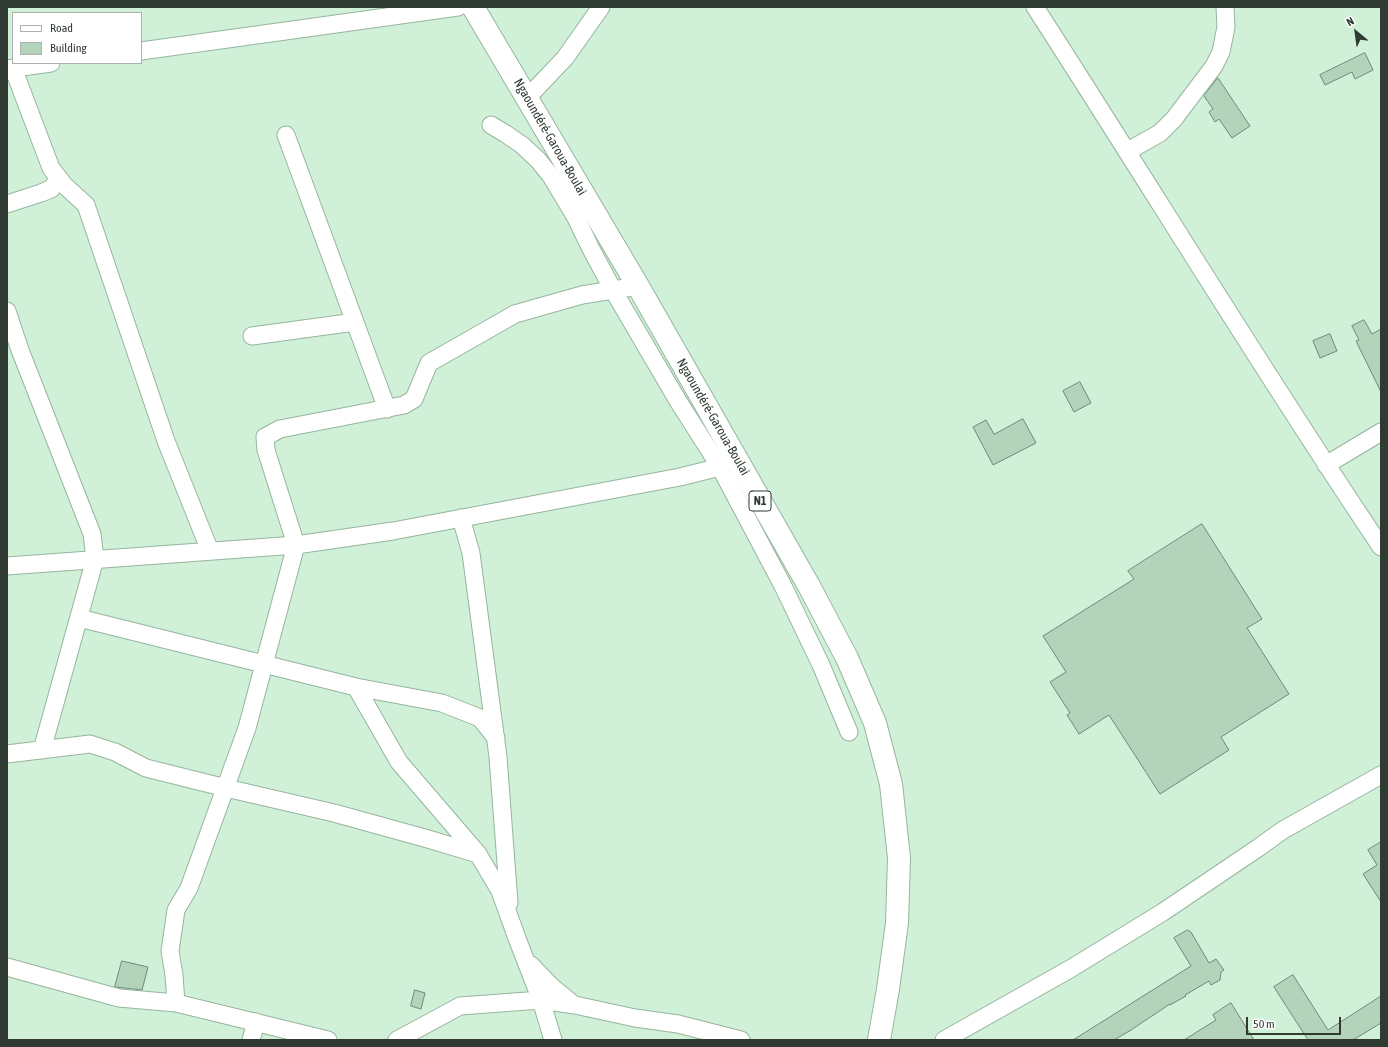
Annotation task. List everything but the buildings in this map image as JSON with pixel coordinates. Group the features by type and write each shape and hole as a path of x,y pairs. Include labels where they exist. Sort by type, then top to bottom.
{"highway":[{"name":"Ngaoundéré-Garoua-Boulai","path":"473,7 638,286 809,586 847,658 875,723 891,784 899,858 897,923 879,1040"}],"street":[{"path":"142,51 458,7"},
{"path":"527,98 566,58 601,7"},
{"path":"1035,7 1128,151 1326,465 1381,547"},
{"path":"1128,151 1160,133 1174,119 1214,66 1221,52 1226,27 1225,7"},
{"path":"44,64 10,68 51,168 86,205 166,441 210,551"},
{"path":"491,125 522,145 538,160 551,176 576,218 613,290 720,467 783,586 821,664 849,732"},
{"path":"286,135 388,409"},
{"path":"7,204 51,189 59,178"},
{"path":"176,1003 174,975 170,951 176,910 189,888 226,788 246,728 296,545 266,450 265,437 280,430 404,405 414,399 429,362 515,314 582,295 638,286"},
{"path":"7,311 23,357 92,534 95,559 42,750"},
{"path":"252,336 355,322"},
{"path":"688,416 698,391"},
{"path":"1326,465 1381,432"},
{"path":"7,566 296,545 393,531 680,477 720,467"},
{"path":"462,518 471,553 496,738 510,921"},
{"path":"79,618 356,686 442,703 480,718 496,738"},
{"path":"356,686 399,762 478,854 500,891 510,921 541,1000 553,1040"},
{"path":"7,754 90,744 115,752 146,768 342,815 478,854"},
{"path":"944,1040 1070,969 1163,912 1258,848 1282,830 1381,775"},
{"path":"524,957 550,986 575,1005"},
{"path":"7,967 119,998 176,1003 328,1040"},
{"path":"397,1040 460,1006 541,1000 575,1005 635,1018 678,1024 741,1040"},
{"path":"252,1040 256,1022"}]}
